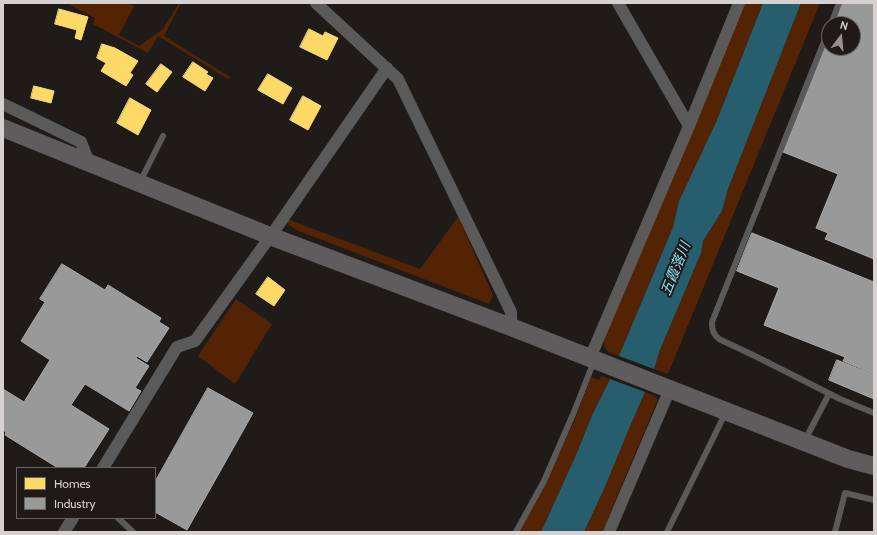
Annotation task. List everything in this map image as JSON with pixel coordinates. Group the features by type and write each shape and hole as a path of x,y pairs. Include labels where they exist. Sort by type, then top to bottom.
{"street":[{"path":"316,3 398,79 512,312 511,327"},
{"path":"618,3 689,126"},
{"path":"596,361 739,3"},
{"path":"104,467 177,347 195,342 387,68"},
{"path":"3,104 81,142 89,163"},
{"path":"3,128 270,236 511,327 848,459 874,466"},
{"path":"609,532 663,386"},
{"path":"64,532 72,519"}],"lane":[{"path":"834,16 839,3"},
{"path":"821,49 712,322 712,329 714,335 719,339 829,394 874,413"},
{"path":"139,183 163,136"},
{"path":"516,532 544,481 596,361"},
{"path":"805,442 829,394"},
{"path":"667,532 727,411"},
{"path":"835,532 845,493 874,500"},
{"path":"119,519 133,532"}],"shaded area":[{"path":"66,3 129,3 134,6 119,35 139,46 163,29 179,3 181,3 164,36 230,77 228,79 158,36 148,53 93,24 95,18"},
{"path":"743,3 763,3 717,120 679,201 673,227 619,356 615,355 606,350 604,344 605,336"},
{"path":"801,3 820,3 668,374 654,369 660,350 701,253 703,241 722,211 728,189"},
{"path":"458,217 493,295 489,304 296,230 289,225 287,219 420,269"},
{"path":"236,299 272,324 235,384 198,356"},
{"path":"601,376 610,379 593,413 576,455 541,532 519,532 551,471 576,417 591,377 599,380"},
{"path":"645,392 658,399 602,532 584,532 604,489"}],"water":[{"name":"五霞落川","path":"763,3 801,3 728,189 722,211 703,241 701,253 660,350 654,369 619,356 673,227 679,201 717,120"},
{"path":"610,379 645,392 604,489 584,532 541,532 576,455 593,413"}],"building: Homes":[{"path":"59,9 88,17 81,40 75,38 77,30 55,24"},
{"path":"309,29 323,36 325,32 338,38 327,60 300,47"},
{"path":"102,44 115,48 138,61 130,73 133,75 126,86 101,71 106,63 97,58"},
{"path":"193,62 208,72 206,74 213,78 205,91 183,77"},
{"path":"161,64 172,72 157,92 146,84"},
{"path":"268,74 292,88 283,104 258,90"},
{"path":"34,86 54,91 51,103 31,98"},
{"path":"303,96 321,106 308,130 290,120"},
{"path":"130,98 151,110 138,135 117,123"},
{"path":"268,277 285,290 274,306 256,294"}],"building: Industry":[{"path":"842,3 874,3 874,259 825,239 828,233 816,228 838,174 783,152 821,56 861,56 861,16 837,16"},
{"path":"752,233 874,282 874,374 843,361 845,357 764,325 779,288 737,271"},
{"path":"62,264 105,290 108,285 161,318 159,322 169,328 147,362 137,356 136,358 149,366 135,388 141,391 129,411 85,384 71,405 109,429 85,467 56,467 5,435 6,432 3,430 3,389 24,402 50,360 21,341 45,302 40,299"},
{"path":"837,360 874,375 874,399 829,380"},
{"path":"208,388 253,413 187,530 156,513 156,480"}]}
